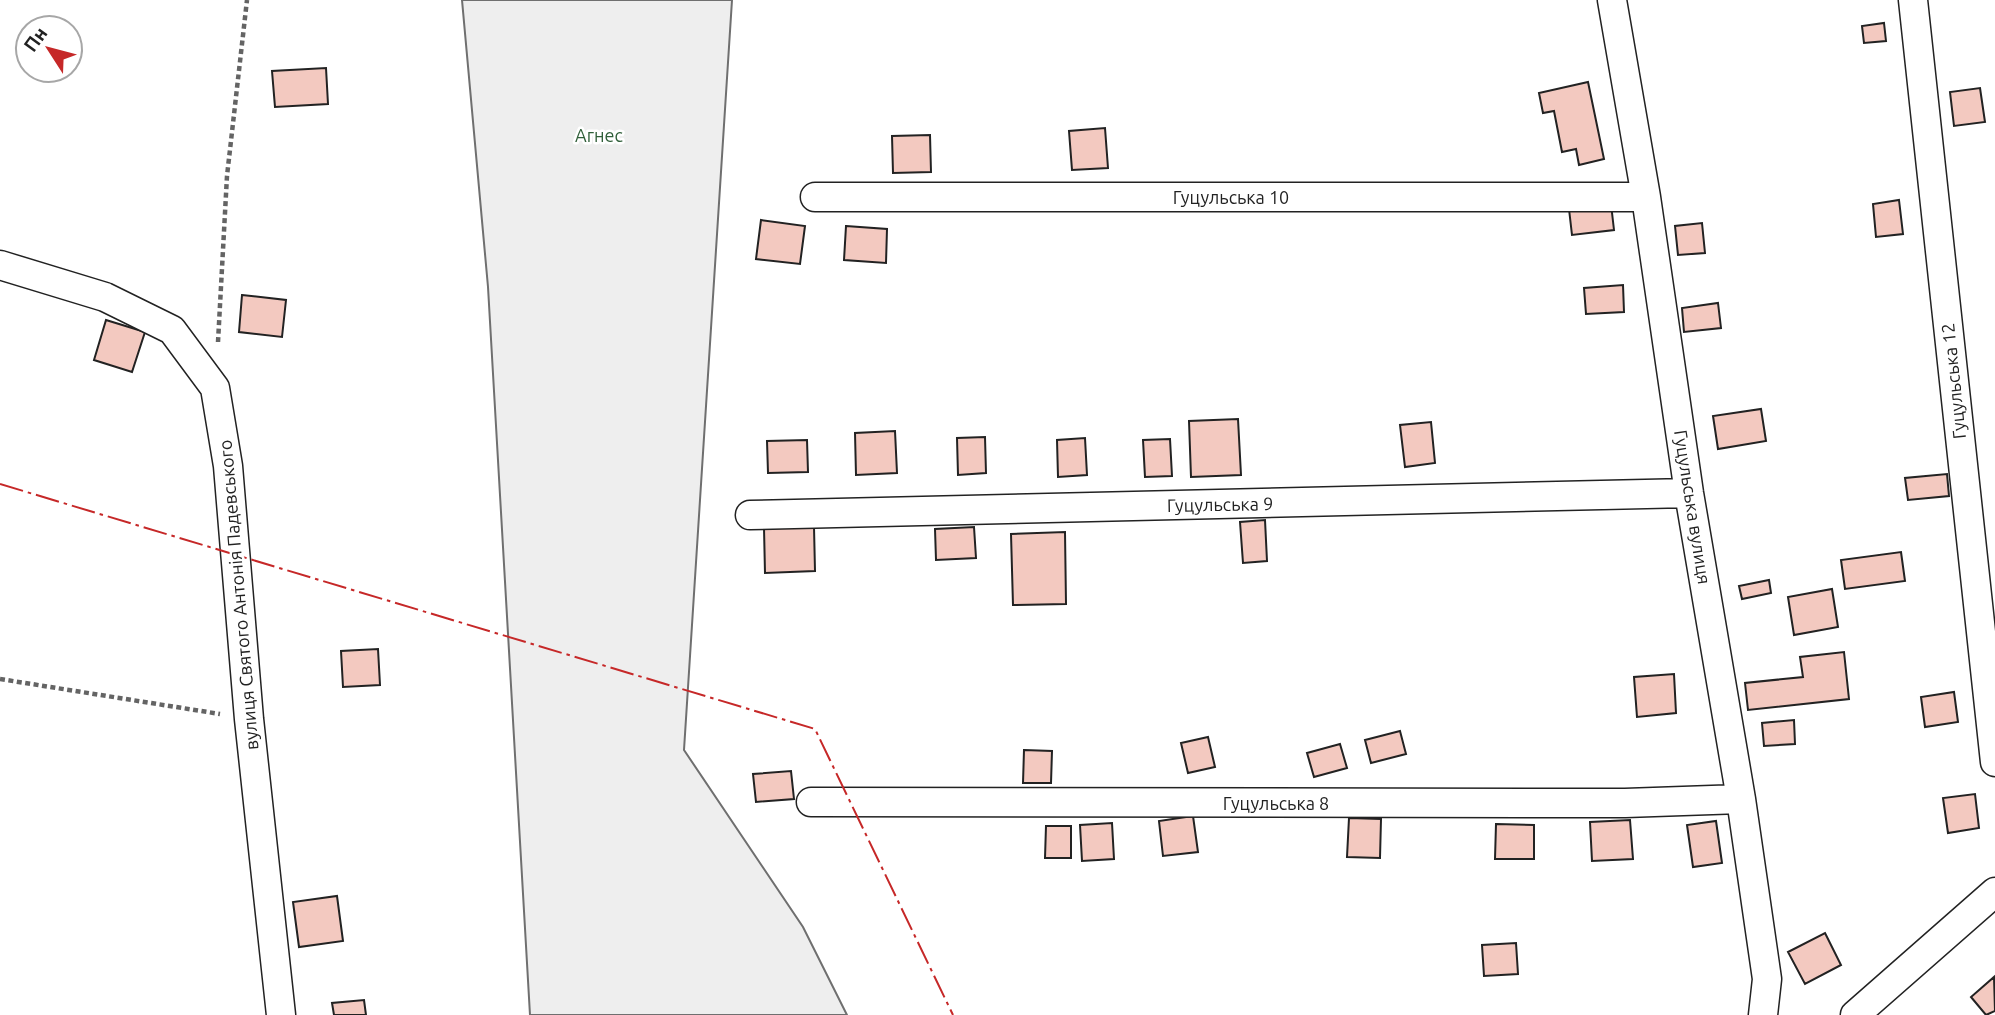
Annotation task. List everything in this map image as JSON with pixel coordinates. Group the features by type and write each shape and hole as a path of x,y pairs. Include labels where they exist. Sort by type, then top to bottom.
{"street":[{"name":"Гуцульська вулиця","path":"1612,0 1646,197 1689,493 1741,799 1767,979 1763,1015"},
{"name":"Гуцульська 12","path":"1913,0 1995,762"},
{"name":"Гуцульська 10","path":"815,197 1646,197"},
{"name":"вулиця Святого Антонія Падевського","path":"0,265 105,297 172,330 215,388 228,466 249,719 281,1015"},
{"name":"Гуцульська 9","path":"750,515 1689,493"},
{"name":"Гуцульська 8","path":"811,802 1625,803 1741,799"},
{"path":"1855,1015 1995,892"}],"path":[{"path":"215,388 228,176 247,0"},
{"path":"0,679 249,719"}],"green space":[{"name":"Агнес","path":"462,0 732,0 684,750 803,927 847,1015 530,1015 488,287"}],"building":[{"path":"1884,23 1886,41 1864,43 1862,26"},
{"path":"326,68 328,104 275,107 272,71"},
{"path":"1588,82 1604,159 1579,165 1576,149 1562,152 1554,111 1543,113 1539,93"},
{"path":"1980,88 1985,122 1954,126 1950,92"},
{"path":"1105,128 1108,168 1072,170 1069,131"},
{"path":"930,135 931,172 893,173 892,136"},
{"path":"1899,200 1903,234 1876,237 1873,204"},
{"path":"1611,204 1614,230 1572,235 1569,209"},
{"path":"761,220 805,226 800,264 756,259"},
{"path":"1702,223 1705,253 1678,255 1675,226"},
{"path":"846,226 887,229 886,263 844,260"},
{"path":"1623,285 1624,312 1586,314 1584,288"},
{"path":"242,295 286,300 282,337 239,332"},
{"path":"1718,303 1721,328 1684,332 1682,308"},
{"path":"106,320 145,332 132,372 94,360"},
{"path":"1761,409 1766,441 1718,449 1713,416"},
{"path":"1238,419 1241,475 1191,477 1189,421"},
{"path":"1431,422 1435,463 1405,467 1400,425"},
{"path":"895,431 897,473 856,475 855,433"},
{"path":"985,437 986,473 958,475 957,438"},
{"path":"1085,438 1087,475 1058,477 1057,440"},
{"path":"1170,439 1172,476 1145,477 1143,440"},
{"path":"807,440 808,472 768,473 767,441"},
{"path":"1947,474 1949,496 1908,500 1905,478"},
{"path":"1265,520 1267,561 1243,563 1240,522"},
{"path":"814,527 815,571 765,573 764,528"},
{"path":"974,527 976,558 936,560 935,529"},
{"path":"1065,532 1066,604 1013,605 1011,534"},
{"path":"1901,552 1905,581 1845,589 1841,560"},
{"path":"1769,580 1771,593 1742,599 1739,586"},
{"path":"1832,589 1838,627 1794,635 1788,597"},
{"path":"378,649 380,685 343,687 341,651"},
{"path":"1844,652 1849,699 1748,710 1745,683 1803,677 1800,657"},
{"path":"1674,674 1676,713 1637,717 1634,677"},
{"path":"1954,692 1958,722 1925,727 1921,697"},
{"path":"1794,720 1795,744 1764,746 1762,723"},
{"path":"1400,731 1406,754 1371,763 1365,740"},
{"path":"1208,737 1215,767 1188,773 1181,743"},
{"path":"1340,744 1347,768 1314,777 1307,753"},
{"path":"1024,750 1052,751 1051,783 1023,783"},
{"path":"791,771 794,799 756,802 753,774"},
{"path":"1975,794 1979,828 1948,833 1943,798"},
{"path":"1193,816 1198,852 1163,856 1159,821"},
{"path":"1349,818 1381,819 1380,858 1347,857"},
{"path":"1630,820 1633,859 1592,861 1590,822"},
{"path":"1716,821 1722,863 1693,867 1687,825"},
{"path":"1112,823 1114,859 1082,861 1080,825"},
{"path":"1496,824 1534,825 1534,859 1495,859"},
{"path":"1046,826 1071,826 1071,858 1045,858"},
{"path":"337,896 343,941 299,947 293,902"},
{"path":"1825,933 1841,965 1805,984 1788,952"},
{"path":"1516,943 1518,974 1484,976 1482,945"},
{"path":"1994,977 1995,1011 1986,1015 1971,997"},
{"path":"364,1000 366,1015 334,1015 332,1003"}],"power":[{"path":"0,484 815,729 953,1015"}]}
